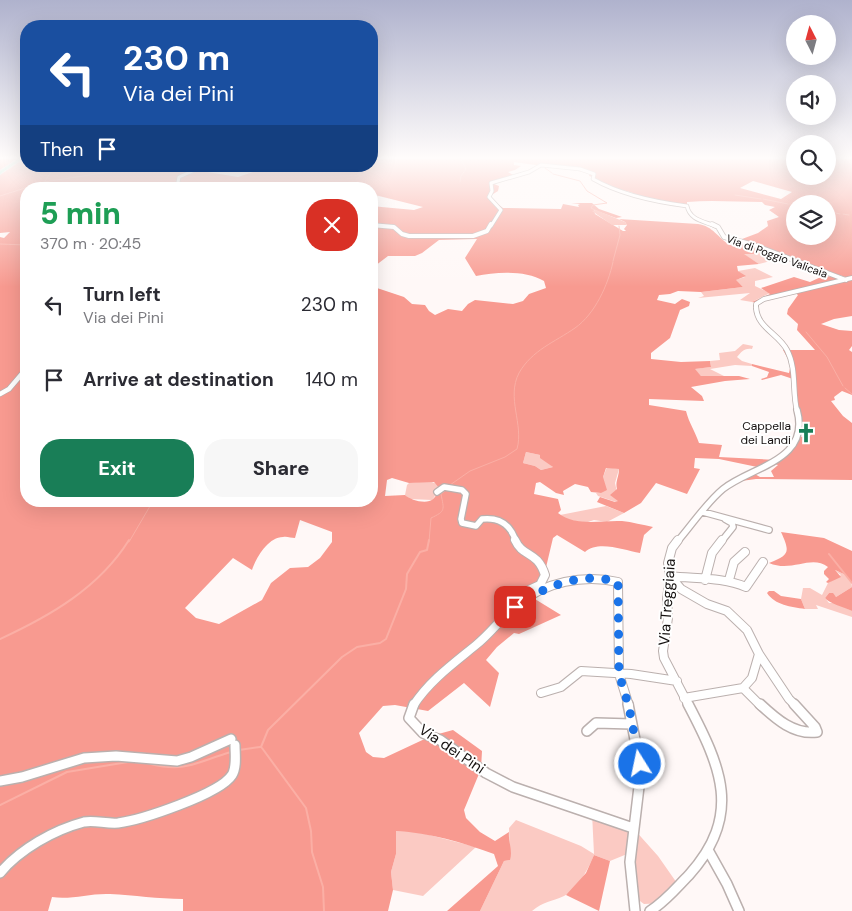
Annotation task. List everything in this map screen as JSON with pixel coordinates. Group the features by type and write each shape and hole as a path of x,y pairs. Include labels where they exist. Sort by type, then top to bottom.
{"street":[{"name":"Via di Poggio Valicaia","path":"378,226 394,227 402,234 409,236 465,237 484,234 501,210 493,202"},
{"name":"Via di Poggio Valicaia","path":"657,202 686,206 693,218 718,227 722,236 727,239 753,245 819,272 849,279"},
{"name":"Via Treggiaia","path":"650,911 663,903 708,850 715,836 723,806 718,772 709,744 664,658 663,651 668,618 667,599 670,576 668,563 672,548 729,484 786,454 800,431 801,419 794,394 794,366 784,345 761,325 755,314 756,304 764,299 849,279"},
{"path":"0,394 20,376"},
{"path":"437,492 448,487 462,490 466,494 461,519 462,523 476,526 482,519 487,518 506,524 513,532 518,546 539,559 545,575 540,585 529,590 530,596"},
{"path":"703,512 768,530"},
{"path":"705,580 712,553 733,527 732,523 725,519"},
{"path":"729,580 734,562 745,552"},
{"path":"670,576 705,580 729,580 741,586 749,585 763,562"},
{"path":"670,576 681,589 707,604 727,611 747,630 759,654 789,700 810,720 817,732 812,734 787,726 762,707 743,688"},
{"name":"Via dei Pini","path":"619,674 618,582 605,578 584,578 530,596 515,607 484,638 457,659 432,684 409,710 409,718 423,733 440,740 486,773 513,787 559,804 616,820 633,828"},
{"path":"684,698 743,688 752,678 759,654"},
{"path":"541,693 561,687 581,671 631,674 677,681"},
{"path":"619,674 632,724 641,770 633,828 634,842 630,862 635,911"},
{"path":"587,731 596,722 632,724"},
{"path":"0,781 22,777 71,760 84,758 116,756 177,761 233,742 235,769 226,784 183,802 118,824 102,824 92,821 74,825 22,852 0,873"},
{"path":"708,850 727,884 739,911"}],"shaded area":[{"path":"0,202 20,202 20,507 378,507 378,288 404,297 412,304 425,305 435,315 448,309 462,311 475,300 513,304 523,301 529,294 546,288 544,281 528,275 501,273 476,276 465,258 477,239 439,240 415,256 388,256 378,264 378,207 414,210 423,207 401,202 494,202 503,208 561,209 563,204 579,207 578,205 580,204 571,203 592,203 599,209 622,217 616,218 594,210 595,214 623,231 626,231 624,229 627,225 619,219 698,224 708,227 730,245 746,241 742,239 758,233 768,226 767,221 779,217 769,210 775,207 765,205 762,202 739,202 786,202 786,245 836,245 836,202 852,202 852,316 834,319 821,324 839,330 852,331 852,346 849,350 852,352 852,395 842,391 834,397 835,400 831,401 843,416 852,423 852,480 756,479 741,481 753,473 760,477 774,477 771,471 778,465 771,463 762,468 719,459 695,458 694,468 700,469 687,494 656,483 641,503 624,513 597,502 600,497 615,502 618,501 610,495 617,489 619,469 606,468 603,477 607,490 601,493 591,492 588,487 575,484 563,491 564,495 556,493 540,482 536,483 534,494 558,499 561,510 558,513 565,517 589,522 622,521 653,527 644,535 640,553 604,546 590,548 585,552 557,535 553,538 543,580 530,596 561,615 519,634 514,633 497,647 486,660 499,673 490,707 464,683 428,711 395,705 383,706 359,733 366,752 373,757 384,758 431,736 453,730 482,751 481,769 464,810 466,818 480,832 495,841 509,832 511,853 510,860 504,861 480,911 447,911 498,866 494,854 446,839 396,831 396,854 391,872 393,890 388,911 183,911 183,899 103,894 66,898 52,897 48,911 0,911 0,237 4,238 10,232 0,233","holes":["766,250 848,278 823,276 810,282 794,277 761,288 770,294 752,302 757,303 794,292 798,295 788,309 787,314 798,324 797,330 815,350 783,350 791,364 789,373 752,364 752,366 769,372 767,377 762,380 781,375 793,379 801,424 809,426 812,432 810,436 797,437 776,460 719,457 722,445 699,443 686,411 649,405 649,399 704,401 702,396 691,387 750,379 739,376 701,376 695,369 711,367 710,361 681,362 651,359 651,353 670,338 680,310 689,306 690,302 682,299 675,304 657,300 659,295 678,291 701,292 743,287 736,280 746,276 738,271 737,266 759,264 744,254 756,254","526,452 540,455 540,458 553,467 541,470 535,466 523,463","392,478 409,483 434,482 440,489 434,498 427,502 414,500 405,495 385,496 387,480","300,520 332,532 332,542 320,558 308,567 290,568 271,583 262,600 219,624 196,618 185,608 233,558 252,570 263,549 272,540 284,537 295,538"]},
{"path":"665,202 691,202 687,202 687,206"},
{"path":"596,210 625,222 627,225 612,225 592,211"},
{"path":"766,250 785,257 759,264 743,254 756,254"},
{"path":"755,268 773,277 755,281 755,286 770,293 752,302 740,300 750,293 698,298 704,296 701,292 743,287 735,280 745,277 738,271"},
{"path":"743,344 753,346 752,349 745,350 737,357 742,361 752,364 752,366 735,365 710,369 726,377 701,376 694,369 711,367 710,361 720,360 719,353 735,351"},
{"path":"526,452 540,455 553,467 541,470 535,466 523,463"},
{"path":"607,467 619,469 615,483 619,501 616,502 598,496 596,493 601,493 603,477"},
{"path":"429,481 437,484 440,489 432,500 409,499 405,495 409,483"},
{"path":"606,506 624,513 607,522 594,520 585,523 565,519 560,515"},
{"path":"781,532 824,538 852,551 852,583 846,575 835,570 841,577 828,583 826,582 829,579 824,574 824,571 828,567 815,562 786,566 777,566 769,563 781,558 786,552 786,544"},
{"path":"834,570 849,578 852,587 836,597 829,593 825,598 829,603 837,603 852,611 852,617 816,605 818,609 805,609 801,599 803,588 810,588 822,595 828,583 841,575"},
{"path":"852,587 852,611 825,598 829,593 833,593 836,597"},
{"path":"774,591 781,596 801,599 805,609 779,603 770,597 767,593"},
{"path":"592,813 633,828 658,856 679,886 663,903 644,904 633,896 632,852 610,861 594,855 586,872 569,893 544,903 532,911 480,911 504,861 510,860 509,828 516,820 581,846 594,854"},
{"path":"395,831 418,832 476,847 423,896 393,890 391,872 396,854"},
{"path":"594,855 610,861 599,911 566,895 586,873"}],"waterway":[{"path":"597,211 591,208 593,205 607,203 605,202"},
{"path":"776,202 786,204"},
{"path":"836,213 840,214"},
{"path":"843,214 849,215"},
{"path":"613,261 620,235 619,226"},
{"path":"0,244 20,245"},
{"path":"450,485 470,471 505,457 517,449 519,440 514,392 515,382 519,373 537,352 575,328 589,315 600,298 613,262"},
{"path":"806,332 827,357 843,386"},
{"path":"845,388 852,394"},
{"path":"429,542 431,518 442,512 441,494 446,490"},
{"path":"129,542 149,507"},
{"path":"0,639 37,621 72,599 103,572 129,540"},
{"path":"261,747 268,730 342,657 357,647 380,643 386,639 406,589 407,574 420,552 427,550 429,540"},
{"path":"829,554 852,583"},
{"path":"239,750 260,747"},
{"path":"262,748 306,808 311,831 312,852 323,887 324,911"},
{"path":"151,764 183,767 231,752"},
{"path":"0,805 67,772 128,762"}],"place":[{"name":"Cappella dei Landi","path":"806,433"}],"route":[{"path":"515,607 530,596 575,579 598,577 618,582 619,674 629,707 640,764"}]}
